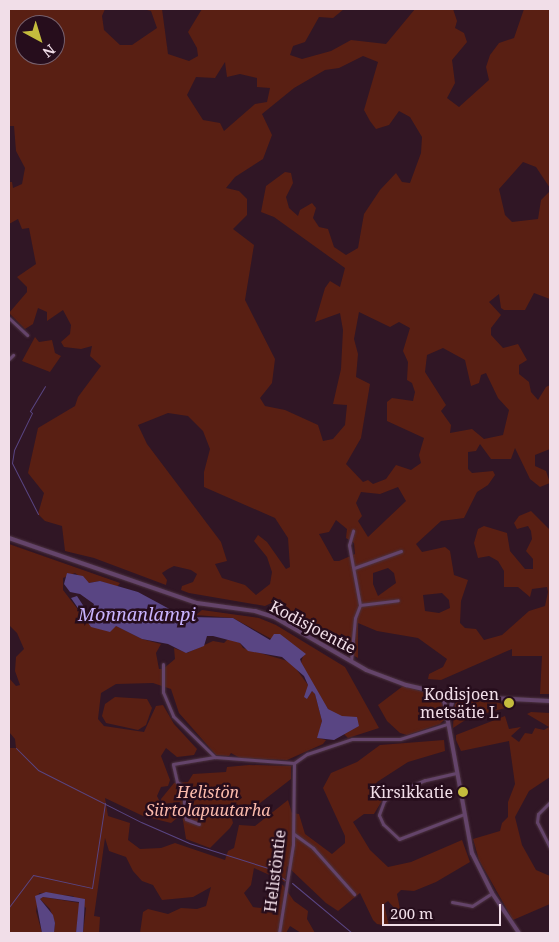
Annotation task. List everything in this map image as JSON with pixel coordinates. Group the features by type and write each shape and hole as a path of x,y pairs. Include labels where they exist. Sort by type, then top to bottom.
{"street":[{"path":"9,318 27,335"},
{"path":"9,359 13,355"},
{"path":"351,662 354,618 360,605 349,544 353,531"},
{"name":"Kodisjoentie","path":"9,538 197,603 255,611 274,617 351,662 382,677 454,696 550,701"},
{"path":"354,568 401,551"},
{"path":"360,605 398,600"},
{"path":"163,664 163,692 173,716 215,757"},
{"path":"443,694 472,853 492,893 519,933"},
{"path":"447,723 454,696"},
{"path":"199,824 186,819 184,814 184,787 172,771 176,761 215,757 294,763 307,754 352,739 400,739 447,723"},
{"name":"Helistöntie","path":"279,933 293,833 294,763"},
{"path":"456,772 425,780 392,794 384,801 379,815 383,824 399,839 464,814"},
{"path":"550,802 538,814 537,822 550,848"},
{"path":"293,833 299,840 313,848 354,894"},
{"path":"452,902 472,906 492,893"}],"green space":[{"path":"9,9 105,9 102,16 104,30 120,45 132,45 157,28 151,11 143,9 162,9 168,54 189,61 198,56 197,48 188,32 202,9 344,9 333,18 319,17 305,42 293,46 290,55 302,59 331,51 351,40 386,44 415,9 453,9 457,21 455,28 464,33 467,42 452,60 455,83 447,98 459,107 489,80 486,67 490,55 499,43 514,38 524,9 550,9 550,188 536,167 523,162 499,189 505,215 512,222 538,219 541,200 550,191 550,299 534,293 525,310 504,310 501,308 499,294 489,302 501,315 491,328 491,335 503,348 518,344 527,360 519,365 519,374 529,382 531,392 538,400 546,387 550,385 550,449 535,455 535,466 546,471 550,483 540,487 530,479 515,448 511,459 491,459 480,444 476,451 468,452 468,469 472,473 493,471 495,475 488,485 477,492 464,518 441,521 416,544 422,552 445,547 450,551 454,575 468,580 461,601 460,623 465,628 476,629 484,640 502,635 529,611 545,606 548,592 547,587 532,589 530,597 518,587 504,587 504,571 498,561 489,556 478,558 474,543 478,529 484,526 507,533 510,551 525,569 533,569 533,559 526,551 532,539 531,531 528,526 517,529 514,523 519,516 531,511 550,530 550,694 540,694 542,656 512,656 512,649 441,680 428,679 429,674 443,667 447,659 418,638 377,631 358,623 358,658 282,614 287,607 280,599 265,606 189,593 181,590 182,586 193,582 197,574 191,570 174,566 168,569 162,573 167,580 166,585 94,558 65,551 62,526 45,521 38,514 44,493 28,473 38,428 75,406 78,397 101,366 90,356 92,346 81,349 64,347 61,342 70,334 71,325 63,310 47,321 47,312 38,308 33,324 25,329 9,313 27,292 27,287 17,277 36,264 29,228 22,229 18,219 9,224 9,182 12,182 13,188 22,184 25,168 16,151 14,126 9,126","holes":["363,56 378,62 364,110 370,121 376,129 389,125 399,111 410,117 422,137 421,153 410,183 402,182 396,173 380,190 364,214 358,248 346,255 334,247 328,229 319,227 313,218 316,208 312,203 300,210 298,216 289,208 286,197 293,183 291,173 285,172 266,186 261,212 274,217 345,268 340,287 330,281 325,288 315,322 340,313 343,330 341,369 333,404 347,405 345,425 333,439 323,441 318,425 285,410 265,406 260,398 272,383 275,359 245,300 254,245 233,229 247,215 247,199 239,191 226,188 235,177 263,159 272,135 262,114 294,88 325,70 339,68","225,62 227,77 240,74 257,78 257,87 270,88 267,102 255,104 224,131 220,123 203,120 187,95 196,77 215,78","359,312 390,327 399,322 410,328 403,351 408,362 407,380 412,383 415,392 413,401 392,398 387,402 387,421 424,438 419,455 421,463 411,470 396,465 386,479 373,484 368,480 363,482 346,464 361,438 370,384 356,377 358,354 354,339","443,348 465,360 471,386 479,383 481,375 486,373 498,398 509,410 503,435 484,439 472,429 450,433 451,425 441,411 446,405 425,372 427,355","168,413 188,416 203,431 210,449 204,472 204,487 275,518 288,538 290,567 286,569 267,542 258,535 254,541 267,557 272,572 270,584 256,595 245,585 222,578 215,564 227,561 221,542 147,444 138,425","398,487 406,501 368,537 358,521 362,516 356,503 361,492 380,494","336,520 347,529 346,538 354,543 355,554 339,561 334,561 319,534 329,532","388,568 394,573 396,583 378,596 373,584 373,573","442,593 449,600 450,608 439,613 425,611 423,595"]},
{"path":"35,337 39,342 52,340 55,353 61,356 50,372 22,361"},
{"path":"9,544 120,583 117,587 100,581 89,583 75,573 63,578 63,590 86,620 116,626 142,639 161,644 156,653 159,669 163,669 175,659 174,648 187,653 213,641 224,643 229,638 240,643 243,648 291,662 308,685 307,699 312,691 315,694 322,721 318,738 326,740 323,744 287,760 240,758 231,753 229,756 216,755 179,713 171,689 153,683 116,684 101,693 98,719 104,726 144,732 156,706 163,705 174,724 197,749 194,755 177,757 166,748 161,756 170,780 168,786 161,787 157,796 162,806 176,805 177,818 171,823 143,816 105,798 108,816 130,823 128,840 140,849 161,848 175,843 225,860 228,851 234,848 239,825 255,826 288,800 292,813 299,814 305,834 332,854 345,843 345,836 323,788 331,773 357,762 380,745 444,740 445,751 408,762 377,782 373,788 383,799 374,814 364,814 353,822 370,850 388,867 411,862 462,840 470,862 436,882 414,891 401,890 397,894 400,909 397,911 388,901 384,904 389,926 377,924 373,920 360,893 338,911 326,903 287,866 285,882 254,868 251,885 244,893 253,907 261,908 273,881 283,885 294,901 308,911 307,919 315,933 301,933 290,926 286,933 140,933 143,912 148,909 168,914 181,908 197,909 206,906 211,887 193,897 162,900 153,885 142,881 133,871 126,857 109,851 105,838 94,916 100,917 99,933 83,933 86,908 73,896 39,893 36,911 42,933 9,933 9,748 16,748 15,739 9,732 9,678 16,686 20,685 15,671 16,657 24,649 17,633 9,625"},
{"path":"202,610 259,618 276,625 345,667 379,728 348,738 344,734 352,727 328,709 320,698 301,663 303,656 233,618 196,615"},
{"path":"403,686 437,696 443,705 444,720 440,724 407,735 400,733 387,721 378,705"},
{"path":"115,697 147,699 152,708 146,725 138,730 106,723 102,716 105,704"},
{"path":"463,700 470,717 453,728 456,702"},
{"path":"467,702 497,702 509,707 475,716"},
{"path":"531,712 550,713 550,777 529,791 515,817 522,845 536,870 550,876 550,904 513,920 479,860 473,839 500,831 502,823 508,817 508,802 515,784 509,741 461,751 456,735 505,716 509,729 521,727 511,736 519,742 525,733 532,734 535,728 544,730 549,727 527,714"},
{"name":"Helistön Siirtolapuutarha","path":"249,765 291,766 291,779 246,814 231,815 233,823 230,828 210,848 186,839 180,802 162,804 161,799 174,783 188,782 193,774 226,772 227,767"},
{"path":"43,897 80,903 76,933 54,933 55,923 50,909 40,899"}],"water":[{"name":"Monnanlampi","path":"67,573 83,576 89,583 100,581 138,592 175,612 191,617 233,618 270,640 274,634 280,634 306,654 300,659 301,662 328,709 342,716 357,717 359,726 334,740 317,738 322,721 315,694 312,691 307,699 304,697 308,685 304,676 282,657 248,651 240,643 213,636 207,636 204,646 186,653 168,644 142,639 116,626 110,632 91,627 71,598 77,596 90,616 94,604 80,594 70,592 64,584"},
{"path":"46,892 85,899 83,933 76,933 79,902 43,897 40,899 53,915 55,923 54,933 42,933 35,896"}],"waterway":[{"path":"38,514 12,463 14,450 32,413 30,411 45,386"},
{"path":"16,748 38,770 141,822 189,843 268,868 285,880"},
{"path":"9,907 33,875 92,888 105,803"},
{"path":"292,883 352,933"}],"place":[{"name":"Kodisjoen metsätie L","path":"509,703"},
{"name":"Kirsikkatie","path":"463,792"}]}
